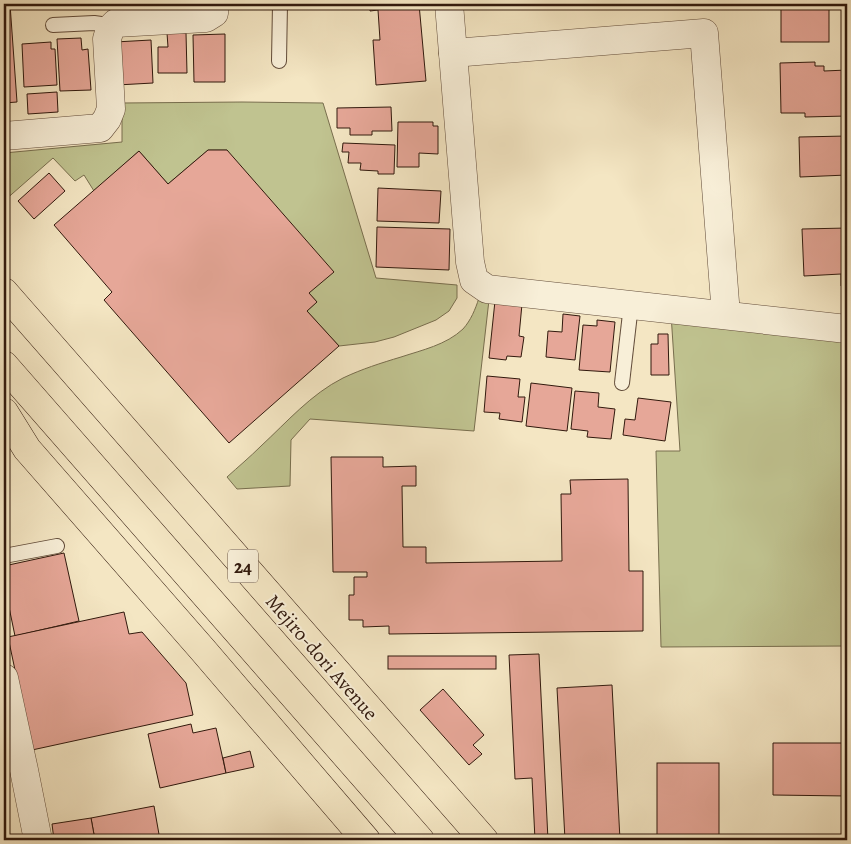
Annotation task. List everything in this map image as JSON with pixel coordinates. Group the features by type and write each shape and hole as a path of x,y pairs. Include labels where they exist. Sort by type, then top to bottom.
{"main road":[{"name":"Mejiro-dori Avenue","path":"4,292 484,840"},
{"name":"24","path":"4,366 257,652 420,840"},
{"path":"4,412 27,449 202,648 366,840"}],"street":[{"path":"4,136 100,128 111,110 107,39 110,28 116,24 206,18 214,13 216,4"},
{"path":"449,4 470,262 474,280 487,289 847,329"},
{"path":"453,53 704,33 726,315"},
{"path":"4,678 38,840"}],"lane":[{"path":"279,61 280,4"},
{"path":"53,25 101,24 110,28"},
{"path":"622,383 631,305"},
{"path":"4,556 57,546"}],"green space":[{"path":"122,103 323,103 376,278 457,285 457,298 449,311 436,320 394,337 375,342 339,346 307,311 317,302 309,293 227,150 208,150 168,184 139,151 94,191 84,175 75,181 53,158 4,201 4,153 122,142"},
{"path":"479,298 489,300 474,431 310,419 291,440 290,486 237,489 227,477 300,409 331,385 364,369 434,346 456,335 468,322"},
{"path":"671,314 847,334 847,646 661,647 656,451 680,451"}],"building":[{"path":"4,4 10,4 17,102 4,103"},
{"path":"370,4 419,4 426,81 376,85 373,40 380,40 378,10 370,11"},
{"path":"781,4 829,4 829,42 781,42"},
{"path":"167,33 186,33 187,73 158,73 158,47 168,47"},
{"path":"225,34 225,82 194,82 193,35"},
{"path":"81,38 82,50 88,49 91,90 60,91 57,39"},
{"path":"151,40 153,83 117,85 115,42"},
{"path":"51,42 51,49 55,49 57,85 24,87 22,44"},
{"path":"815,62 815,66 824,66 824,71 847,70 847,116 805,117 805,113 781,113 780,63"},
{"path":"57,92 58,112 28,114 27,94"},
{"path":"391,107 392,131 372,131 372,135 350,135 350,128 337,128 337,108"},
{"path":"398,122 433,122 433,126 438,126 438,154 419,153 419,167 397,167"},
{"path":"847,136 847,175 800,177 799,137"},
{"path":"343,143 395,145 394,174 378,174 378,171 360,170 361,163 348,163 349,152 342,152"},
{"path":"208,150 227,150 334,272 309,293 317,302 307,311 339,346 229,443 104,300 112,292 54,225 139,151 168,184"},
{"path":"49,173 65,191 34,219 18,201"},
{"path":"378,188 441,191 439,223 377,221"},
{"path":"377,227 450,229 449,270 376,267"},
{"path":"847,228 847,286 841,286 841,274 804,276 802,229"},
{"path":"495,301 522,304 519,336 524,337 521,357 507,356 506,360 489,358"},
{"path":"563,314 580,316 575,360 546,357 548,331 562,332"},
{"path":"597,320 615,322 610,372 579,370 583,325 597,326"},
{"path":"658,334 668,334 669,375 651,375 651,344 658,344"},
{"path":"487,376 520,379 518,397 525,397 522,422 499,419 500,413 484,412"},
{"path":"531,383 572,388 567,431 526,426"},
{"path":"575,391 599,393 598,407 615,409 611,439 587,437 588,431 571,429"},
{"path":"638,398 671,402 665,441 623,435 625,419 635,420"},
{"path":"331,457 383,457 383,467 416,466 416,486 402,486 403,547 426,547 426,563 562,561 561,494 571,494 570,480 628,479 629,571 643,571 643,631 389,634 389,626 363,627 363,620 349,620 349,595 354,595 354,577 367,577 367,572 333,572"},
{"path":"64,553 79,621 15,636 4,583 4,566"},
{"path":"124,612 129,634 142,632 186,683 193,715 32,750 8,637"},
{"path":"539,654 548,840 535,840 532,778 515,779 509,655"},
{"path":"388,656 496,656 496,669 388,669"},
{"path":"612,685 620,840 565,840 557,688"},
{"path":"443,689 484,735 473,745 482,754 469,765 420,710"},
{"path":"191,724 193,733 216,728 226,773 160,788 148,734"},
{"path":"773,743 847,743 847,796 773,795"},
{"path":"250,751 254,767 226,773 223,758"},
{"path":"657,763 719,763 719,840 657,840"},
{"path":"154,806 160,840 95,840 91,818"},
{"path":"91,818 95,840 54,840 52,824"}]}
